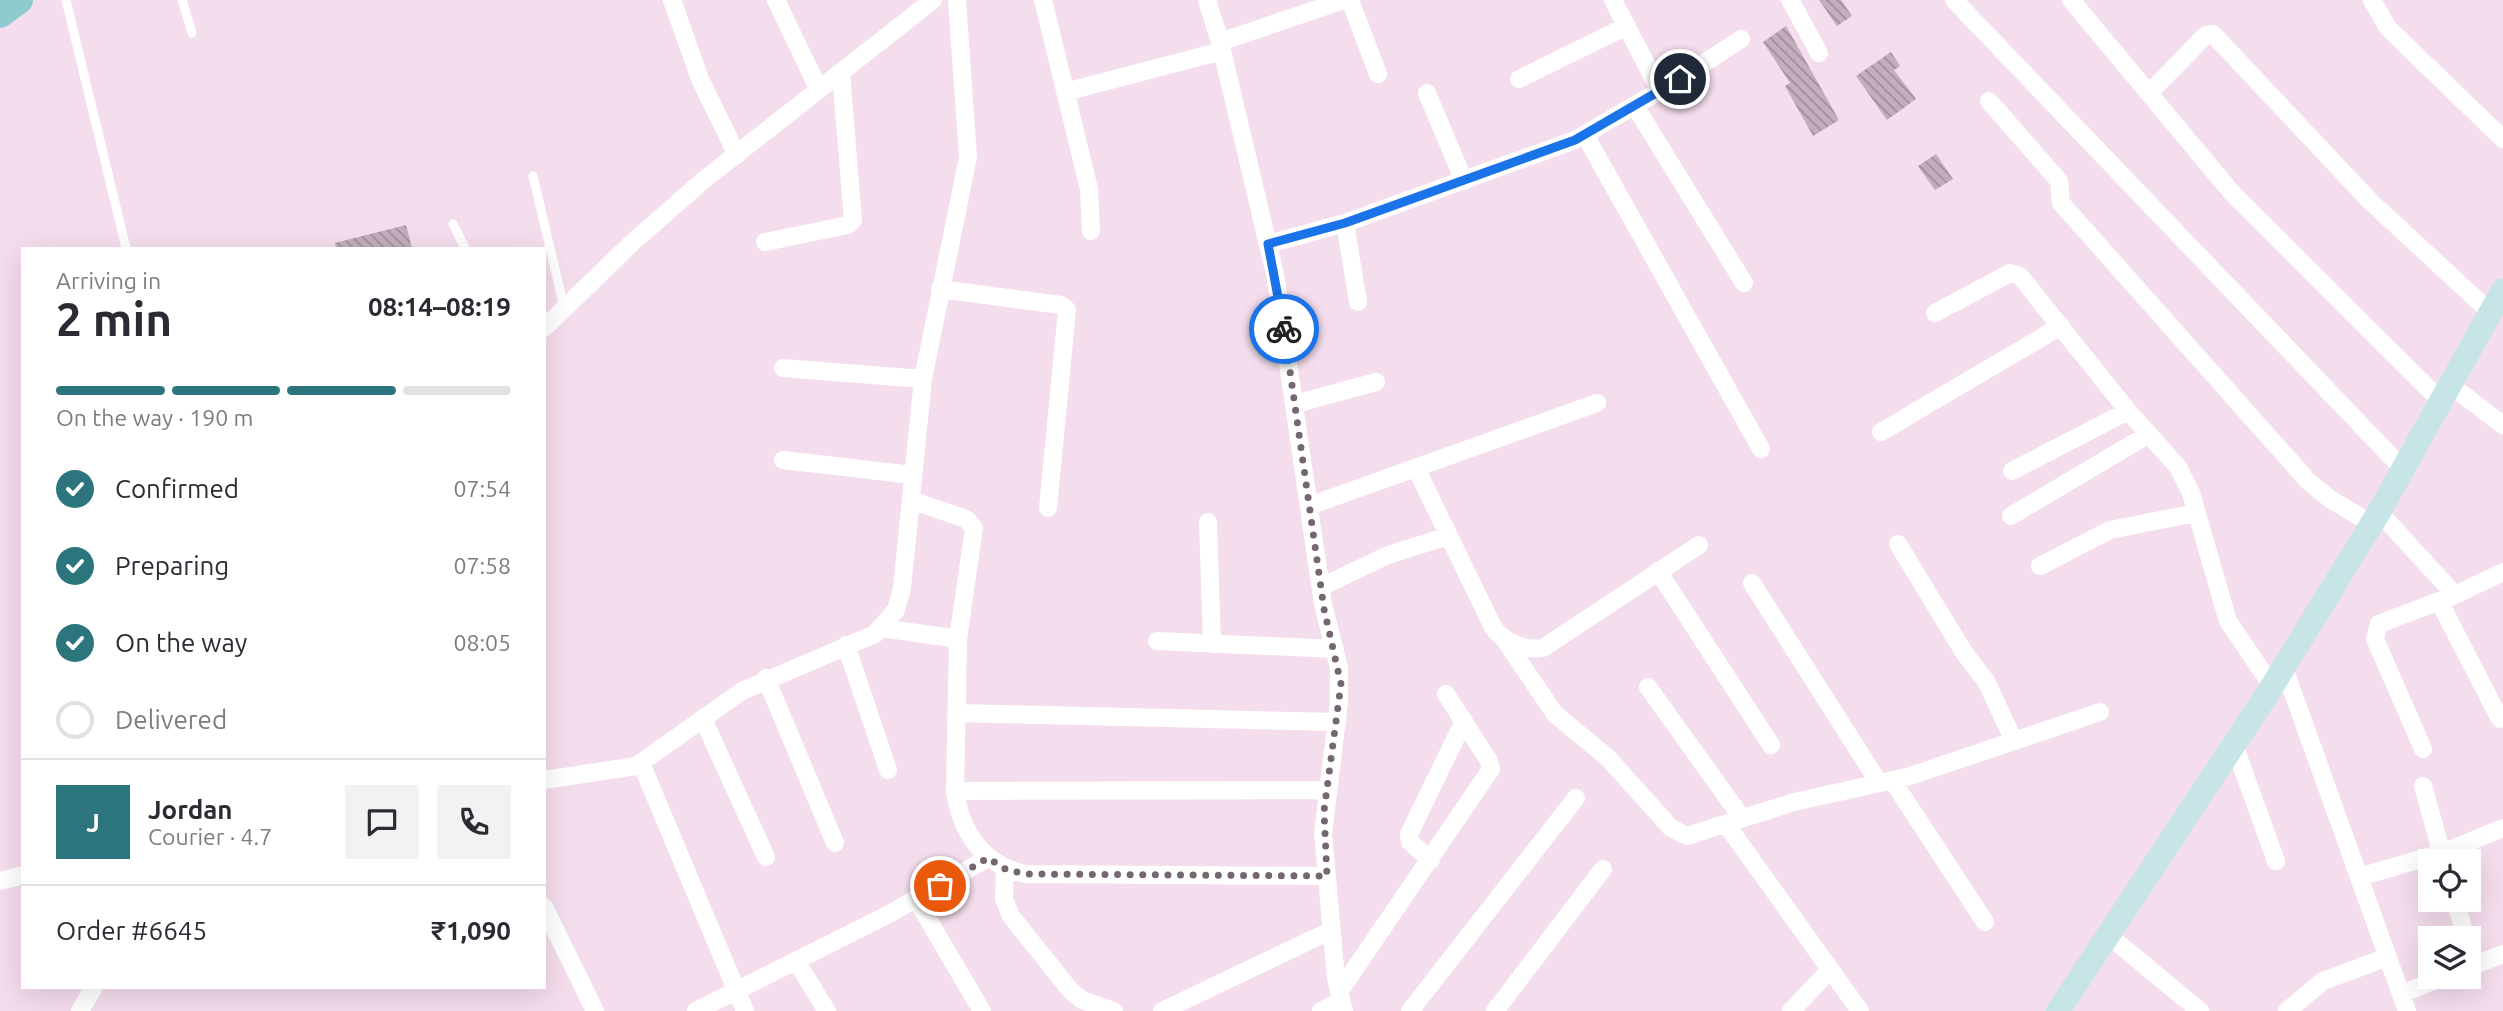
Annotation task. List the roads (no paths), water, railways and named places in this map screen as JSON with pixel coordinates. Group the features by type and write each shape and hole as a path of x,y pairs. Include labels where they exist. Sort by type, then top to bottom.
{"main road":[{"path":"0,14 19,0"}],"street":[{"path":"673,0 700,79 737,155"},
{"path":"776,0 819,90"},
{"path":"546,326 634,241 737,155 933,0"},
{"path":"546,780 641,763 742,691 881,628 896,610 902,588 923,379 968,158 957,0"},
{"path":"1043,0 1089,189 1091,231"},
{"path":"1207,0 1221,46 1268,244 1295,404 1321,587 1341,684 1323,833 1341,1001"},
{"path":"1066,92 1221,46 1344,0"},
{"path":"1350,0 1378,74"},
{"path":"1613,0 1660,91"},
{"path":"1790,0 1819,53"},
{"path":"1954,0 2403,469"},
{"path":"2071,0 2233,194 2444,392 2503,425"},
{"path":"2372,0 2388,28 2503,139"},
{"path":"1519,79 1627,26"},
{"path":"2149,93 2206,35 2213,34 2370,201 2490,312"},
{"path":"1268,244 1345,223 1585,135 1741,39"},
{"path":"765,242 848,225 853,220 841,73"},
{"path":"1427,93 1464,181"},
{"path":"1989,101 2059,181 2061,203 2299,470 2319,491 2376,518 2447,598 2500,719"},
{"path":"1635,106 1744,283"},
{"path":"1585,135 1761,449"},
{"path":"1345,223 1358,302"},
{"path":"1935,313 2010,273 2020,276 2127,411 2178,467 2196,513 2228,621 2277,676 2359,877 2404,1003 2426,989"},
{"path":"940,289 1060,305 1067,310 1048,508"},
{"path":"2058,1011 2234,745 2376,518 2503,290"},
{"path":"1881,432 2061,326"},
{"path":"783,368 923,379"},
{"path":"1295,404 1376,382"},
{"path":"1309,506 1597,403"},
{"path":"2012,471 2127,411"},
{"path":"2011,516 2149,434"},
{"path":"783,460 913,475"},
{"path":"1416,468 1493,627 1555,714 1608,758 1671,828 1687,836 1794,802 1886,782 2100,712"},
{"path":"911,500 966,519 974,528 958,639 955,791 957,803 975,841 988,858 1005,869 1026,874 1327,876"},
{"path":"2039,566 2110,530 2196,513"},
{"path":"1208,522 1212,644"},
{"path":"1321,587 1388,555 1448,536"},
{"path":"1898,544 1965,654 1986,681 2014,741"},
{"path":"1504,639 1526,648 1543,648 1699,545"},
{"path":"1658,571 1771,744"},
{"path":"2423,748 2375,633 2379,624 2447,598 2503,572"},
{"path":"1752,583 1886,782 1985,922"},
{"path":"881,628 958,639"},
{"path":"1157,641 1335,649"},
{"path":"846,645 888,770"},
{"path":"766,678 835,844"},
{"path":"1648,687 1829,971 1860,1011"},
{"path":"1321,1011 1341,1001 1491,769 1446,694"},
{"path":"958,713 1337,722"},
{"path":"704,719 766,857"},
{"path":"1431,860 1410,842 1409,834 1464,721"},
{"path":"2234,745 2276,861"},
{"path":"641,763 745,1011"},
{"path":"2423,786 2441,849"},
{"path":"955,791 1327,790"},
{"path":"1410,1011 1576,798"},
{"path":"2460,849 2503,828"},
{"path":"696,1011 916,899 988,858"},
{"path":"2359,877 2418,863"},
{"path":"1005,869 1004,900 1011,916 1070,991 1082,1000 1114,1011"},
{"path":"1495,1011 1603,869"},
{"path":"0,881 21,875"},
{"path":"916,899 982,1011"},
{"path":"546,911 589,1008"},
{"path":"1162,1011 1332,930"},
{"path":"2108,935 2200,1011"},
{"path":"2481,959 2503,954"},
{"path":"2287,1011 2323,981 2388,957"},
{"path":"796,961 827,1011"},
{"path":"1791,1011 1829,971"},
{"path":"80,1011 93,989"}],"lane":[{"path":"66,0 126,247"},
{"path":"182,0 192,33"},
{"path":"533,176 565,309"},
{"path":"453,224 465,247"}]}
